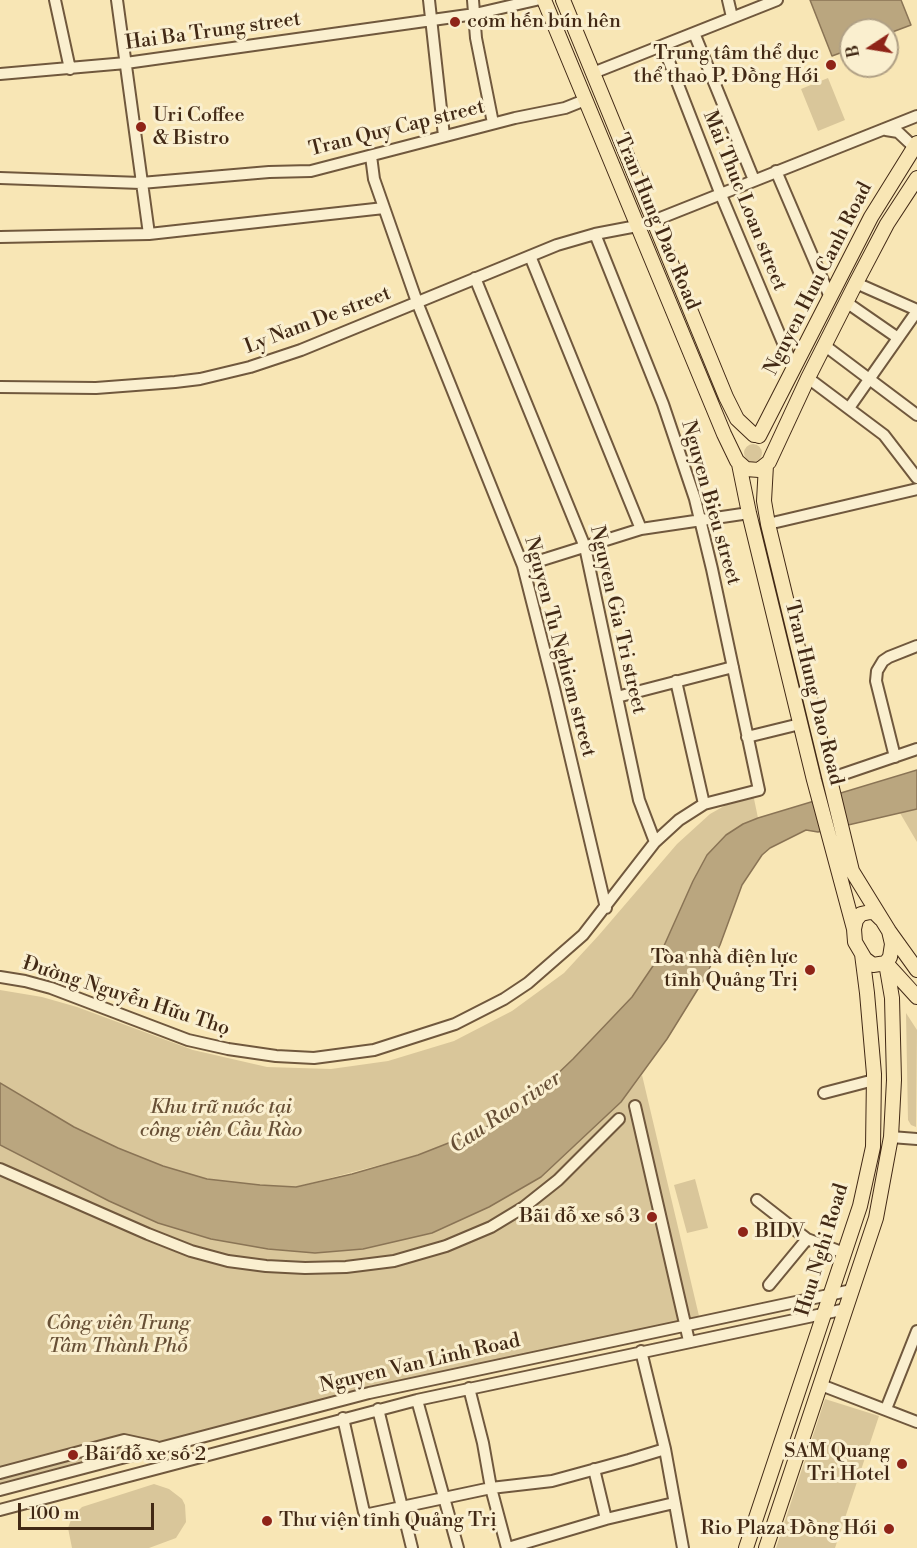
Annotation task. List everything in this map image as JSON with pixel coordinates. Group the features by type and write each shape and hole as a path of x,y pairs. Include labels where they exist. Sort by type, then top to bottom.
{"main road":[{"name":"Tran Hung Dao Road","path":"544,0 724,434 738,461 826,828 854,929 855,942 862,954"},
{"name":"Tran Hung Dao Road","path":"563,0 726,397 737,419 757,436"},
{"name":"Nguyen Huu Canh Road","path":"757,436 794,369 871,217 916,146"},
{"name":"Nguyen Huu Canh Road","path":"769,460 846,302 887,224 917,178"},
{"path":"637,226 653,221"},
{"path":"746,436 757,436 768,444 769,460 759,470 750,471 738,461 736,449 739,442 746,436"},
{"name":"Tran Hung Dao Road","path":"769,460 764,501 768,524 840,826 852,871 881,919"},
{"path":"854,929 856,920 865,912 876,913 917,970"},
{"path":"886,963 892,951 889,931"},
{"path":"862,954 873,965 886,963"},
{"name":"Huu Nghi Road","path":"748,1542 860,1206 873,1147 874,1080 862,954"},
{"path":"886,963 917,998"},
{"name":"Huu Nghi Road","path":"767,1546 876,1218 891,1137 894,1080 892,1007 886,963"},
{"path":"763,1496 780,1506"},
{"path":"748,1542 767,1546"}],"street":[{"path":"55,0 70,69"},
{"path":"117,0 149,234"},
{"path":"429,0 444,136"},
{"path":"473,0 477,39 492,123"},
{"name":"Hai Ba Trung street","path":"0,74 126,63 431,21 536,0"},
{"path":"728,0 732,17"},
{"path":"593,74 777,0"},
{"path":"694,33 754,180"},
{"name":"Mai Thuc Loan street","path":"663,46 721,195 794,369"},
{"name":"Tran Quy Cap street","path":"0,178 141,183 269,172 311,171 492,123 565,108 585,100"},
{"path":"653,221 917,116"},
{"path":"876,132 891,130 898,132 916,146"},
{"name":"Nguyen Tu Nghiem street","path":"371,156 374,179 417,302 523,566 606,908"},
{"path":"776,171 830,297"},
{"path":"0,237 149,234 384,208"},
{"name":"Ly Nam De street","path":"0,387 96,388 200,379 250,367 301,350 557,245 595,234 637,226"},
{"name":"Nguyen Bieu street","path":"595,234 663,404 700,520 759,790"},
{"path":"531,256 641,529"},
{"name":"Nguyen Gia Tri street","path":"475,278 585,547 639,800 655,842"},
{"path":"849,408 917,310 856,283"},
{"path":"846,302 898,338"},
{"path":"824,345 917,415"},
{"path":"808,378 884,435 917,478"},
{"path":"768,524 917,489"},
{"path":"523,566 641,529 749,513"},
{"path":"895,757 876,681 877,671 889,657 917,646"},
{"path":"617,697 732,667"},
{"path":"676,681 704,804"},
{"path":"747,737 800,724"},
{"path":"830,783 917,749"},
{"name":"Đường Nguyễn Hữu Thọ","path":"0,977 51,988 201,1043 276,1056 328,1057 374,1050 441,1030 487,1009 528,982 583,935 655,842 679,820 704,804 759,790"},
{"path":"824,1093 874,1080"},
{"path":"635,1106 689,1341"},
{"path":"0,1169 191,1251 228,1261 304,1268 346,1267 394,1261 446,1246 491,1227 524,1207 558,1180 619,1119"},
{"path":"891,1137 917,1139"},
{"path":"756,1200 807,1239 844,1253"},
{"path":"769,1285 807,1239"},
{"name":"Nguyen Van Linh Road","path":"0,1491 369,1393 852,1290"},
{"name":"Nguyen Van Linh Road","path":"0,1510 378,1409 846,1309"},
{"path":"886,1409 917,1332"},
{"path":"641,1351 665,1449 682,1548"},
{"path":"820,1385 917,1422"},
{"path":"470,1388 491,1488 508,1548 674,1503"},
{"path":"417,1400 458,1548"},
{"path":"378,1409 412,1548"},
{"path":"343,1418 364,1512 369,1514 491,1488 552,1481 665,1449"},
{"path":"0,1473 124,1440 159,1448"},
{"path":"594,1469 606,1520"}],"green space":[{"path":"828,78 845,120 818,131 801,89"},
{"path":"753,444 759,447 762,453 759,459 753,462 747,459 744,453 747,447"},
{"name":"Khu trữ nước tại công viên Cầu Rào","path":"753,794 758,818 743,824 727,835 707,855 659,957 632,997 524,1106 479,1131 418,1155 296,1187 207,1179 163,1166 118,1148 74,1127 0,1083 0,990 42,997 77,1007 193,1050 267,1067 331,1069 388,1061 454,1041 512,1011 564,973 677,844 710,814 733,801"},
{"path":"917,809 917,842 900,813"},
{"path":"906,1013 917,1030 916,1127 908,1120"},
{"name":"Công viên Trung Tâm Thành Phố","path":"642,1075 699,1316 0,1490 0,1145 109,1201 158,1223 211,1239 268,1249 315,1253 362,1249 432,1233 489,1207 541,1177 621,1102"},
{"path":"695,1179 708,1228 687,1233 674,1185"},
{"path":"825,1399 879,1416 835,1548 776,1548"},
{"path":"154,1484 169,1489 182,1499 185,1505 186,1522 176,1538 149,1548 72,1548 68,1528 72,1517 82,1507"}],"shaded area":[{"path":"810,0 901,0 911,25 899,30 899,18 839,18 839,53 832,56"},
{"path":"917,770 917,809 818,832 806,830 770,848 762,855 742,885 706,976 667,1039 621,1102 541,1177 489,1207 432,1233 363,1249 315,1253 268,1249 211,1239 158,1223 109,1201 0,1145 0,1083 74,1127 163,1166 207,1179 260,1185 296,1187 352,1174 418,1155 479,1131 524,1106 632,997 659,957 707,855 726,835 758,818"}],"place":[{"name":"cơm hến bún hên","path":"455,22"},
{"name":"Trung tâm thể dục thể thao P. Đồng Hới","path":"831,65"},
{"name":"Uri Coffee & Bistro","path":"141,127"},
{"name":"Tòa nhà điện lực tỉnh Quảng Trị","path":"810,970"},
{"name":"Bãi đỗ xe số 3","path":"652,1217"},
{"name":"BIDV","path":"743,1232"},
{"name":"Bãi đỗ xe số 2","path":"73,1455"},
{"name":"SAM Quang Tri Hotel","path":"902,1464"},
{"name":"Thư viện tỉnh Quảng Trị","path":"267,1521"},
{"name":"Rio Plaza Đồng Hới","path":"889,1529"}],"water label":[{"name":"Cau Rao river","path":"506,1113"}]}
